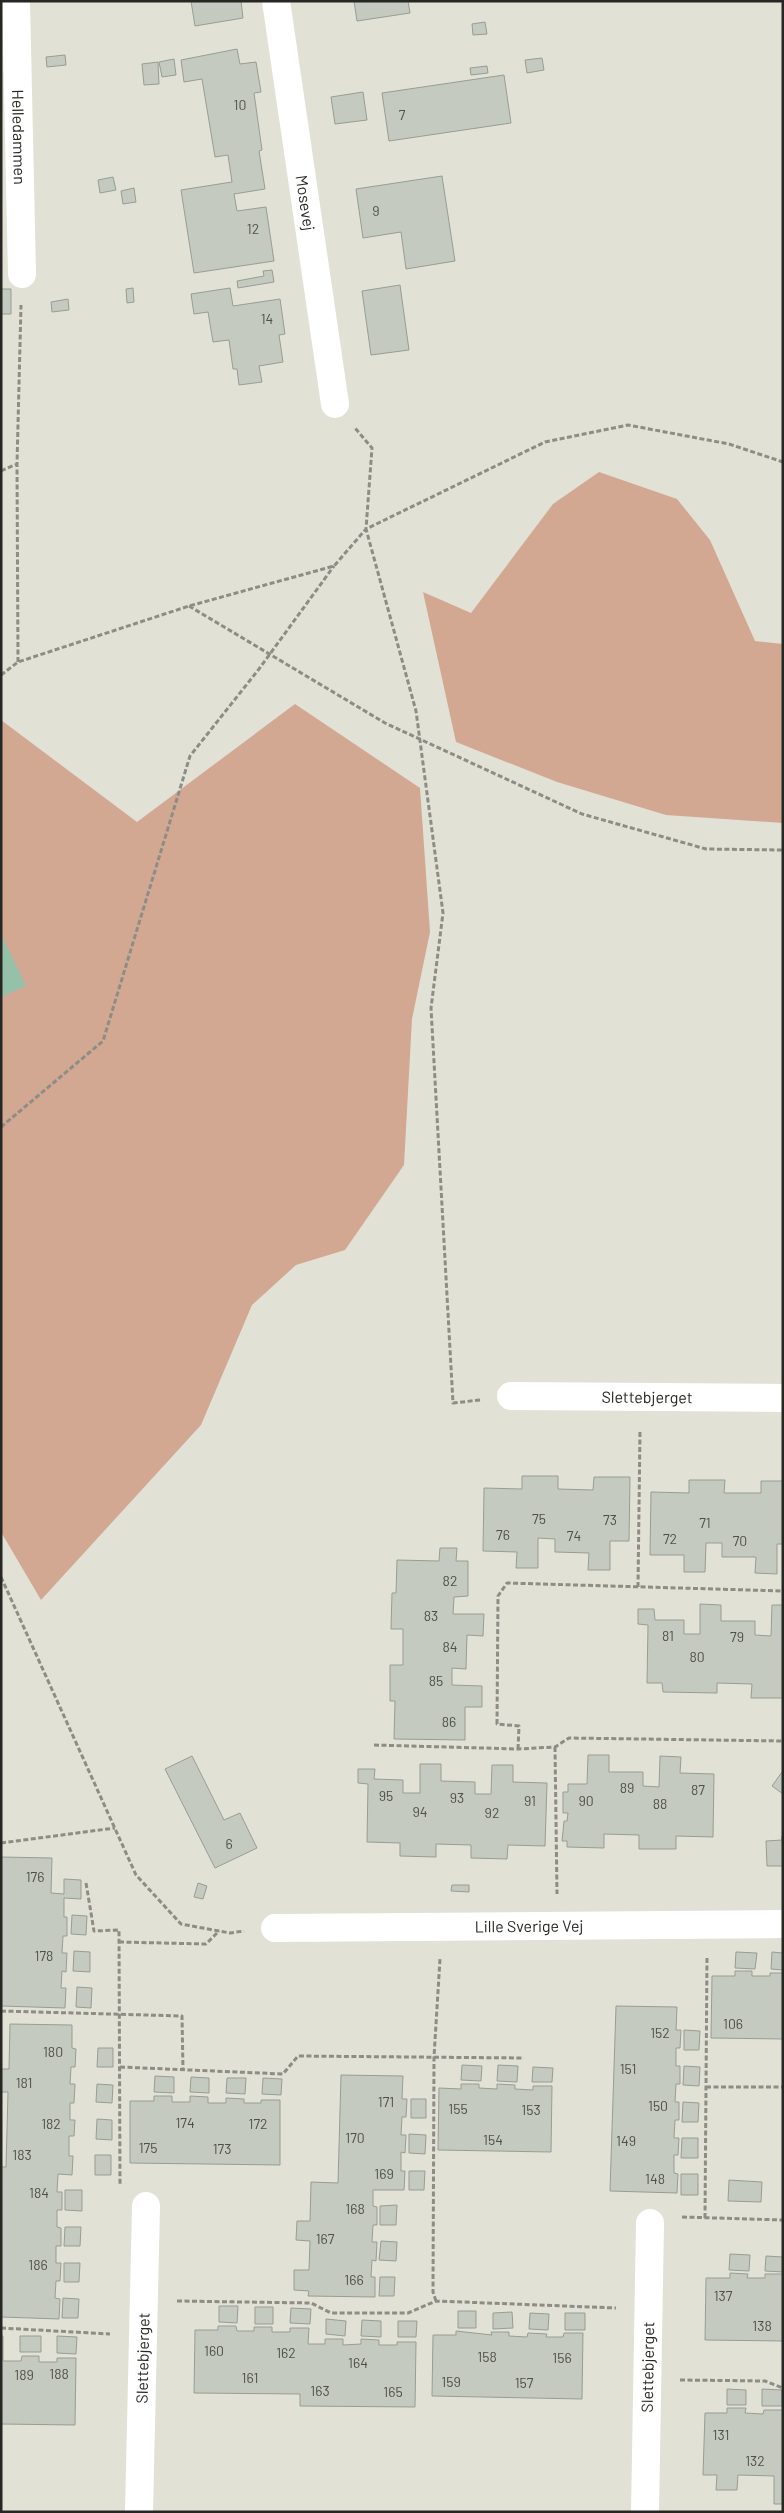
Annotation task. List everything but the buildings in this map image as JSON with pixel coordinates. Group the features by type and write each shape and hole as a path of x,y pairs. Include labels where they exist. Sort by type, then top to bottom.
{"street":[{"name":"Helledammen","path":"16,1 22,274"},
{"name":"Mosevej","path":"276,1 335,404"},
{"name":"Slettebjerget","path":"511,1396 783,1398"},
{"name":"Lille Sverige Vej","path":"275,1928 783,1924"},
{"name":"Slettebjerget","path":"139,2512 146,2206"},
{"name":"Slettebjerget","path":"645,2512 650,2224"}],"path":[{"path":"18,662 17,464 22,274"},
{"path":"335,404 372,448 366,529 416,711 443,913 431,1008 453,1403"},
{"path":"1,1127 103,1041 190,756 259,670 334,566 366,529 545,442 628,425 728,444 783,462"},
{"path":"1,471 17,464"},
{"path":"1,675 18,662 189,606 334,566"},
{"path":"189,606 385,723 582,814 706,849 783,850"},
{"path":"638,1587 640,1397"},
{"path":"1,1577 136,1875 181,1924 230,1933 275,1928"},
{"path":"518,1749 519,1726 497,1724 498,1596 508,1584 783,1591"},
{"path":"374,1745 518,1749 555,1747 569,1738 783,1742"},
{"path":"555,1747 557,1926"},
{"path":"1,1843 115,1828"},
{"path":"86,1883 94,1931 119,1930 121,2014 120,2195 146,2206"},
{"path":"436,2301 433,2292 434,2057 442,1926"},
{"path":"119,1942 206,1944 219,1931"},
{"path":"705,2218 708,1954"},
{"path":"1,2011 182,2016 183,2070"},
{"path":"120,2067 151,2066 183,2070 283,2074 298,2056 524,2058"},
{"path":"706,2087 783,2087"},
{"path":"650,2224 666,2217 783,2220"},
{"path":"144,2301 311,2303 331,2313 408,2313 436,2301 649,2309"},
{"path":"1,2328 143,2336"},
{"path":"647,2380 765,2381 783,2388"}],"shaded area":[{"path":"599,472 677,499 710,540 755,641 783,644 783,823 666,815 557,782 456,742 423,592 471,613 553,504"},
{"path":"295,704 420,788 430,932 412,1019 404,1165 345,1250 296,1265 252,1305 201,1425 41,1600 1,1532 1,720 137,822"},
{"path":"1,913 3,938 26,986 1,997"}]}
